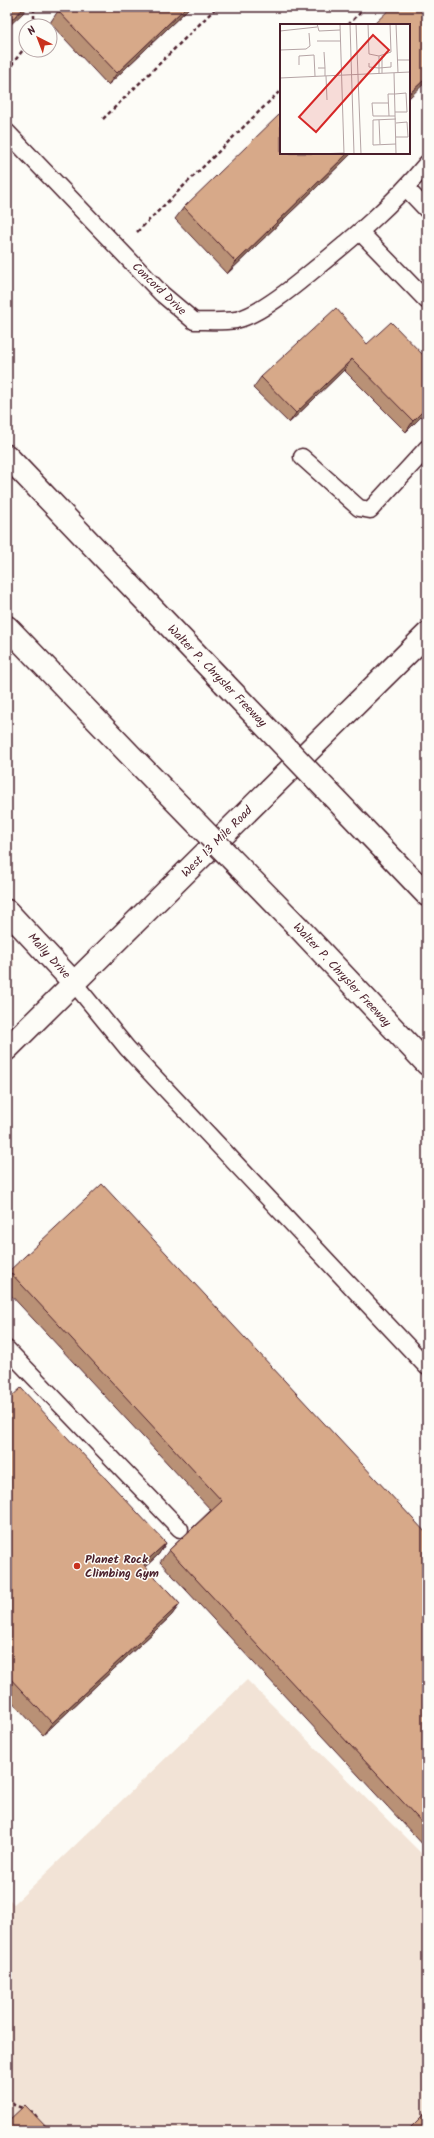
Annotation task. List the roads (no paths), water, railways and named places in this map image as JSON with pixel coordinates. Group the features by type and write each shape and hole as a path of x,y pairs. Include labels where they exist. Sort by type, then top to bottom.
{"main road":[{"name":"Walter P. Chrysler Freeway","path":"7,456 427,895"},
{"name":"Walter P. Chrysler Freeway","path":"7,627 298,927 427,1064"},
{"name":"West 13 Mile Road","path":"7,1049 427,634"},
{"name":"Mally Drive","path":"7,911 74,983"}],"lane":[{"name":"Concord Drive","path":"7,132 162,294 194,321 237,320 259,309 288,291 360,232 406,188 427,163"},
{"path":"406,188 427,210"},
{"path":"360,232 427,301"},
{"path":"302,457 359,508 370,510 427,448"},
{"path":"74,983 127,1048 427,1367"},
{"path":"7,1348 180,1529"}],"place":[{"name":"Planet Rock Climbing Gym","path":"77,1566"}]}
